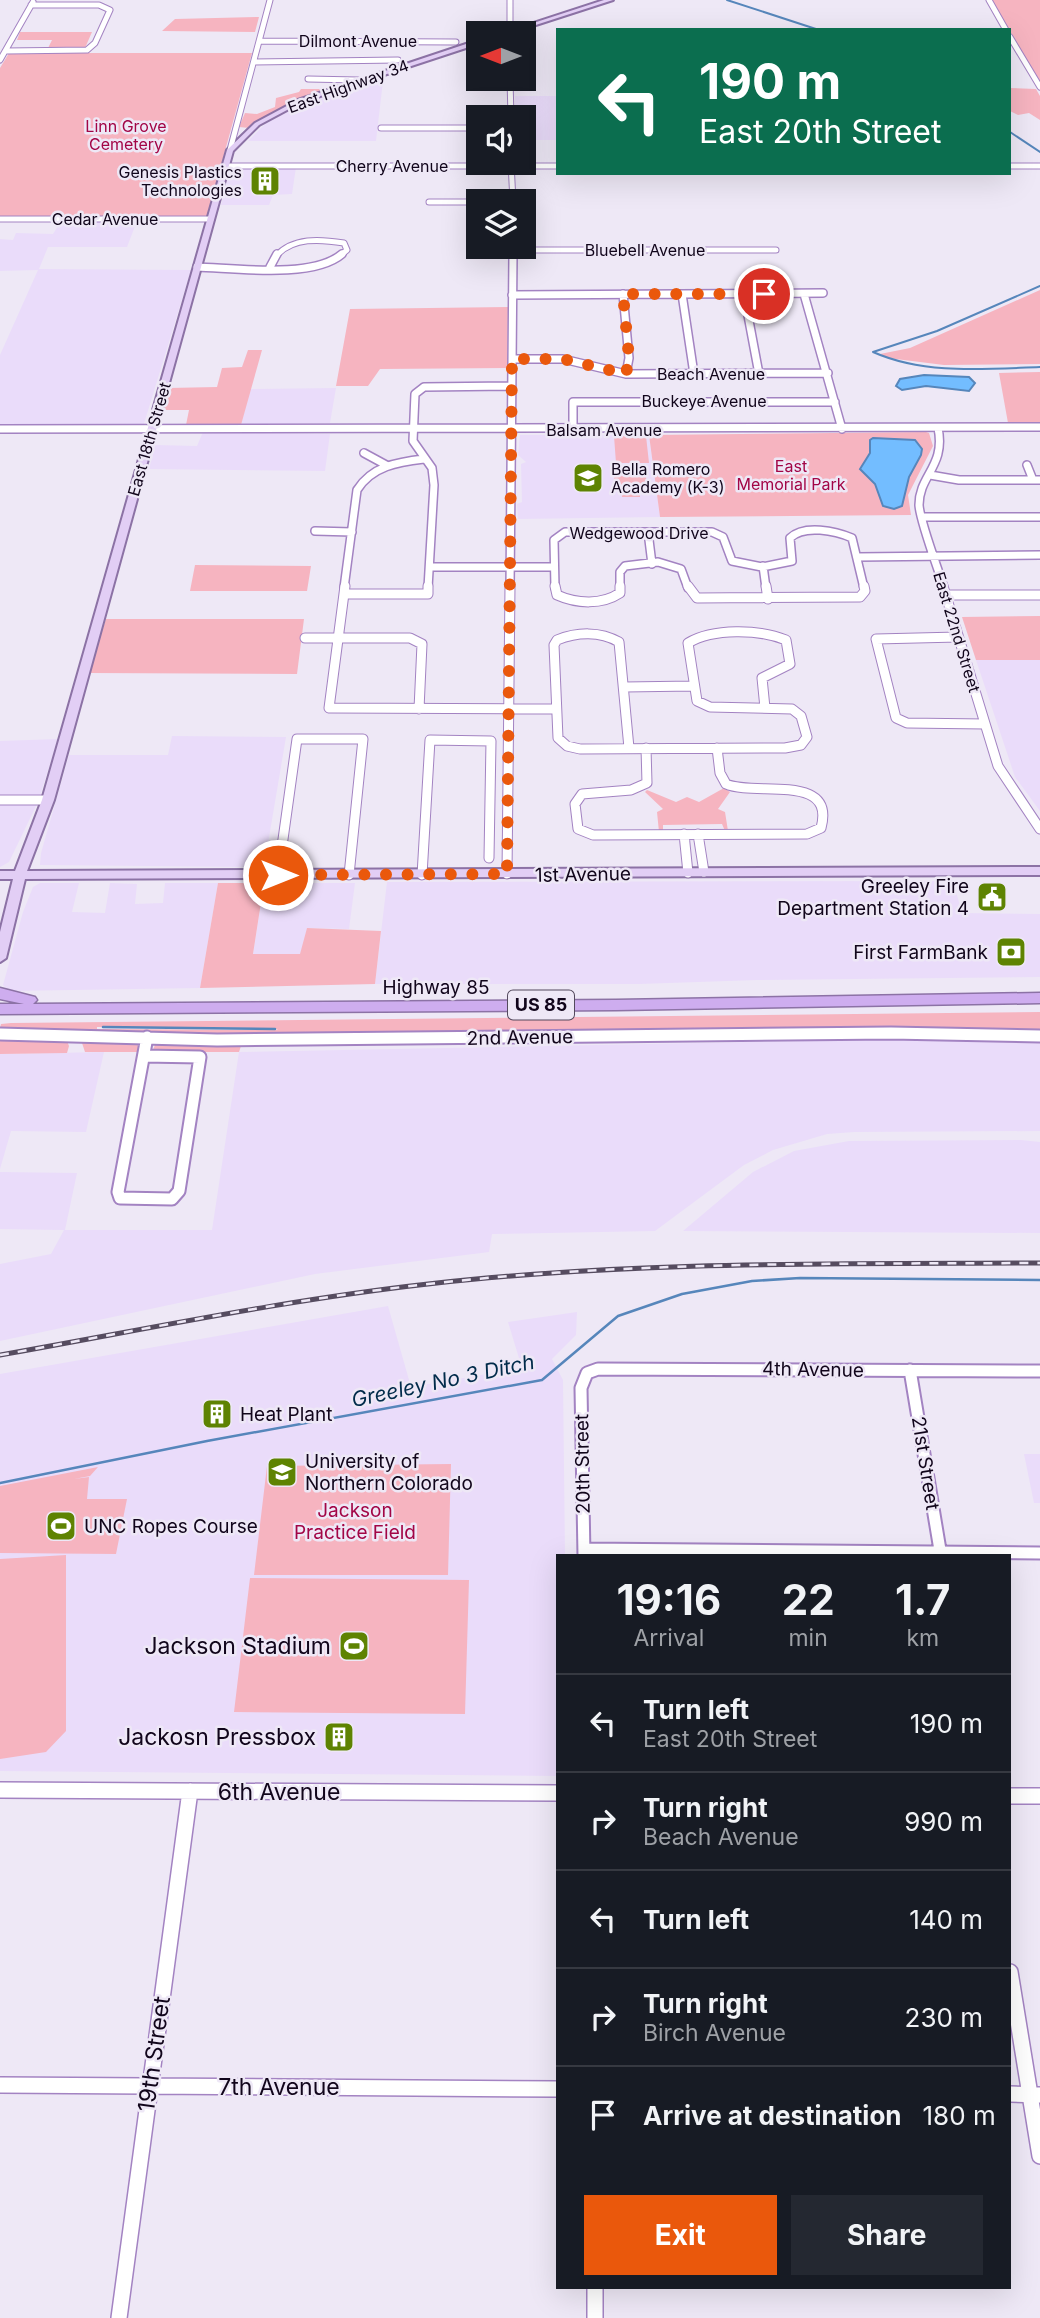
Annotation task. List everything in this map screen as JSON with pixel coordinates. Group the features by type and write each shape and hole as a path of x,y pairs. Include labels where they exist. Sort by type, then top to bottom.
{"highway":[{"path":"0,993 7,997 28,1000 195,998 245,1008"},
{"name":"Highway 85","path":"0,1009 1040,998"}],"main road":[{"path":"536,24 610,0"},
{"name":"East Highway 34","path":"230,150 266,118 300,101 466,46"},
{"name":"East 18th Street","path":"0,958 20,875 48,800 230,150"},
{"name":"1st Avenue","path":"0,875 1040,871"}],"street":[{"name":"East 18th Street","path":"230,150 270,0"},
{"path":"509,21 510,0"},
{"path":"989,0 1005,28"},
{"path":"0,60 33,3 110,8 95,43 87,50 6,51"},
{"path":"1011,39 1040,87"},
{"name":"Dilmont Avenue","path":"260,41 456,42"},
{"path":"254,62 398,60"},
{"path":"308,79 358,80"},
{"path":"381,128 466,128"},
{"path":"236,130 250,130"},
{"name":"Cherry Avenue","path":"226,166 466,164"},
{"name":"Cherry Avenue","path":"536,165 556,166"},
{"path":"1011,166 1040,166"},
{"path":"429,202 466,202"},
{"name":"Cedar Avenue","path":"0,219 211,219"},
{"path":"197,267 270,267 295,267 331,262 343,257 347,250 344,243 334,241 295,243 286,246 273,257 270,267"},
{"name":"Bluebell Avenue","path":"536,248 776,250"},
{"path":"507,874 513,259"},
{"path":"512,295 823,293"},
{"path":"623,294 629,358 626,374"},
{"path":"682,294 694,374"},
{"path":"744,294 759,373"},
{"path":"804,294 842,429"},
{"name":"Beach Avenue","path":"512,359 563,359 626,374 828,373"},
{"path":"344,594 428,594 435,485 432,468 416,449 415,394 421,388 511,386"},
{"name":"Buckeye Avenue","path":"573,430 573,402 835,402"},
{"name":"Balsam Avenue","path":"0,429 414,432 1040,427"},
{"name":"East 22nd Street","path":"938,428 941,454 920,492 922,517 1003,776 1040,829"},
{"path":"364,453 388,466"},
{"path":"424,459 388,466 374,472 359,485 329,708 556,709"},
{"path":"1027,465 1036,480"},
{"path":"930,475 959,480 1036,480"},
{"path":"922,517 1040,517"},
{"path":"315,531 352,532"},
{"path":"430,567 554,567 555,590 560,597 573,600 606,600 620,593 621,569 629,565 652,564 680,567 685,573 690,594 697,598 768,599 860,597 865,590 853,540 839,531 796,533 790,538 792,561 784,565 763,566 768,599"},
{"path":"648,532 652,564"},
{"name":"Wedgewood Drive","path":"554,567 554,540 560,534 648,532 715,533 725,539 732,561 763,566"},
{"path":"858,557 1040,555"},
{"path":"946,595 1040,595"},
{"path":"629,748 621,645 617,640 602,635 562,637 554,645 556,709 558,738 567,746 580,749 792,747 805,741 803,719 798,713 787,708 765,708 708,707 697,701 688,643 692,638 704,635 776,635 788,642 792,662 762,678 765,708"},
{"path":"305,638 418,640 422,644 419,709"},
{"path":"958,638 875,640 896,718 902,722 985,724"},
{"path":"625,687 693,686"},
{"path":"278,875 297,739 363,739 349,875"},
{"path":"422,874 430,740 491,741 489,859"},
{"path":"646,748 647,783 635,790 594,790 582,794 575,804 578,829 593,835 807,834 818,830 824,821 820,802 807,791 742,790 727,785 721,777 717,748"},
{"path":"0,800 48,800"},
{"path":"684,834 688,873"},
{"path":"698,834 704,872"},
{"name":"2nd Avenue","path":"0,1034 217,1040 891,1033 1040,1036"},
{"path":"144,1056 200,1057 179,1191 172,1199 120,1198 118,1192 147,1037"},
{"name":"4th Avenue","path":"587,1373 611,1367 1040,1371"},
{"name":"21st Street","path":"911,1370 941,1554"},
{"name":"20th Street","path":"584,1552 581,1388 587,1373"},
{"path":"584,1552 1040,1553"},
{"name":"6th Avenue","path":"0,1790 556,1793"},
{"name":"19th Street","path":"119,2318 190,1791"},
{"path":"1011,1796 1040,1797"},
{"path":"1011,1977 1035,2095 1040,2156"},
{"name":"7th Avenue","path":"0,2085 556,2089"},
{"path":"1011,2094 1035,2095"},
{"path":"595,2289 595,2318"}],"shaded area":[{"path":"365,81 383,81 376,141 248,141 268,121 293,107"},
{"path":"515,96 556,96 556,140 536,140 536,105 515,105"},
{"path":"296,167 292,194 273,195 269,205 221,205 230,170"},
{"path":"61,221 137,221 127,247 48,247 39,269 191,270 143,427 0,425 0,355 38,270 0,271 0,239 13,240 16,233 53,234"},
{"path":"336,388 330,423 241,425 250,389"},
{"path":"203,432 330,434 325,471 149,469 155,445 197,446"},
{"name":"Bella Romero Academy (K-3)","path":"520,435 649,435 660,517 518,519 517,504 522,502 521,464 526,462 518,455"},
{"path":"976,660 1040,660 1040,811 1015,777"},
{"path":"172,736 286,737 264,867 40,865 69,755 168,755"},
{"path":"58,739 38,802 9,862 0,867 0,741"},
{"path":"953,881 962,913 1040,914 1040,977 639,984 375,984 387,882"},
{"path":"40,883 79,883 72,912 105,913 110,883 137,884 135,904 163,903 165,883 218,883 200,988 9,991 3,985 23,912 33,887"},
{"path":"264,883 355,883 349,929 307,928 301,954 253,955"},
{"path":"909,1039 1040,1041 1040,1131 827,1134 773,1150 744,1165 655,1231 492,1234 489,1252 315,1274 0,1341 0,1264 51,1254 64,1230 0,1229 0,1172 77,1173 65,1230 212,1230 239,1052"},
{"path":"104,1052 86,1132 11,1131 0,1169 0,1054"},
{"path":"849,1141 1040,1142 1040,1233 683,1231 753,1172 794,1151"},
{"name":"University of Northern Colorado","path":"388,1306 411,1387 522,1368 508,1322 577,1312 576,1335 552,1359 563,1380 565,1554 556,1554 556,1776 0,1771 0,1374"},
{"path":"1024,1454 1040,1454 1040,1503 1034,1503"}],"green space":[{"path":"991,0 1040,0 1040,82 1011,33 1011,28 1008,28"},
{"path":"259,17 255,32 162,31 175,19"},
{"path":"20,32 92,32 85,48 47,50 52,40 17,40"},
{"name":"Linn Grove Cemetery","path":"9,53 252,53 207,216 0,217 0,68"},
{"path":"1011,88 1036,89 1040,96 1040,120 1029,113 1018,115 1011,112"},
{"path":"301,89 325,89 281,108 249,128 239,127 245,113 257,114 275,107 276,98 299,92"},
{"path":"1040,290 1040,364 944,365 888,358 880,354 910,348"},
{"path":"508,307 507,368 380,369 368,386 336,386 350,309"},
{"path":"248,350 262,350 241,425 186,425 189,410 162,410 168,388 217,387 222,368 242,367"},
{"path":"1040,372 1040,423 1008,423 999,373"},
{"name":"East Memorial Park","path":"929,433 933,446 908,495 911,515 660,517 649,435"},
{"path":"614,436 646,436 649,463 616,463"},
{"path":"614,475 646,475 647,490 640,490 640,497 622,497 621,490 615,489"},
{"path":"195,565 311,566 307,591 190,591"},
{"path":"1040,616 1040,660 976,660 962,617"},
{"path":"106,619 304,619 297,674 88,673"},
{"path":"724,788 730,792 718,809 725,812 728,831 725,831 722,824 663,825 663,832 659,832 657,812 663,809 645,792 647,790 676,802 687,797 699,802"},
{"path":"218,883 264,883 253,954 300,954 307,928 381,931 375,984 200,988"},
{"path":"1040,1012 1040,1031 217,1036 0,1028 1,1024","holes":["97,1027 278,1030 97,1029"]},
{"path":"3,1040 67,1041 67,1053 0,1054 0,1041"},
{"path":"87,1040 138,1042 138,1052 85,1052 82,1043"},
{"path":"155,1045 241,1046 239,1052 152,1052"},
{"name":"Jackson Practice Field","path":"451,1464 448,1575 254,1575 267,1466"},
{"name":"UNC Ropes Course","path":"98,1467 90,1476 74,1479 89,1477 87,1499 127,1499 116,1554 0,1553 0,1486"},
{"path":"66,1555 66,1731 46,1752 0,1759 0,1559"},
{"name":"Jackson Stadium","path":"250,1578 469,1580 465,1714 234,1712"}],"water":[{"path":"924,375 969,377 975,383 969,391 926,386 902,390 896,386 900,379"},
{"path":"870,440 915,440 922,449 909,477 902,506 894,509 883,506 875,484 860,469 870,453"}],"waterway":[{"name":"Greeley No 3 Ditch","path":"727,0 813,28"},
{"name":"Greeley No 3 Ditch","path":"1011,133 1040,152"},
{"name":"Greeley No 3 Ditch","path":"1040,286 937,331 873,352 913,364 955,369 1040,367"},
{"path":"103,1027 275,1029"},
{"name":"Greeley No 3 Ditch","path":"0,1483 207,1441 542,1380 618,1316 682,1294 752,1281 800,1278 1040,1280"}],"railway":[{"path":"0,1355 320,1298 504,1277 734,1265 1040,1263"}],"place":[{"name":"Genesis Plastics Technologies","path":"265,181"},
{"name":"Bella Romero Academy (K-3)","path":"588,478"},
{"name":"Greeley Fire Department Station 4","path":"992,897"},
{"name":"First FarmBank","path":"1011,952"},
{"name":"Heat Plant","path":"217,1414"},
{"name":"University of Northern Colorado","path":"282,1472"},
{"name":"UNC Ropes Course","path":"61,1526"},
{"name":"Jackson Stadium","path":"354,1646"},
{"name":"Jackosn Pressbox","path":"339,1737"}],"route":[{"path":"278,875 507,874 512,359 563,359 626,374 629,358 623,294 764,294"}]}
